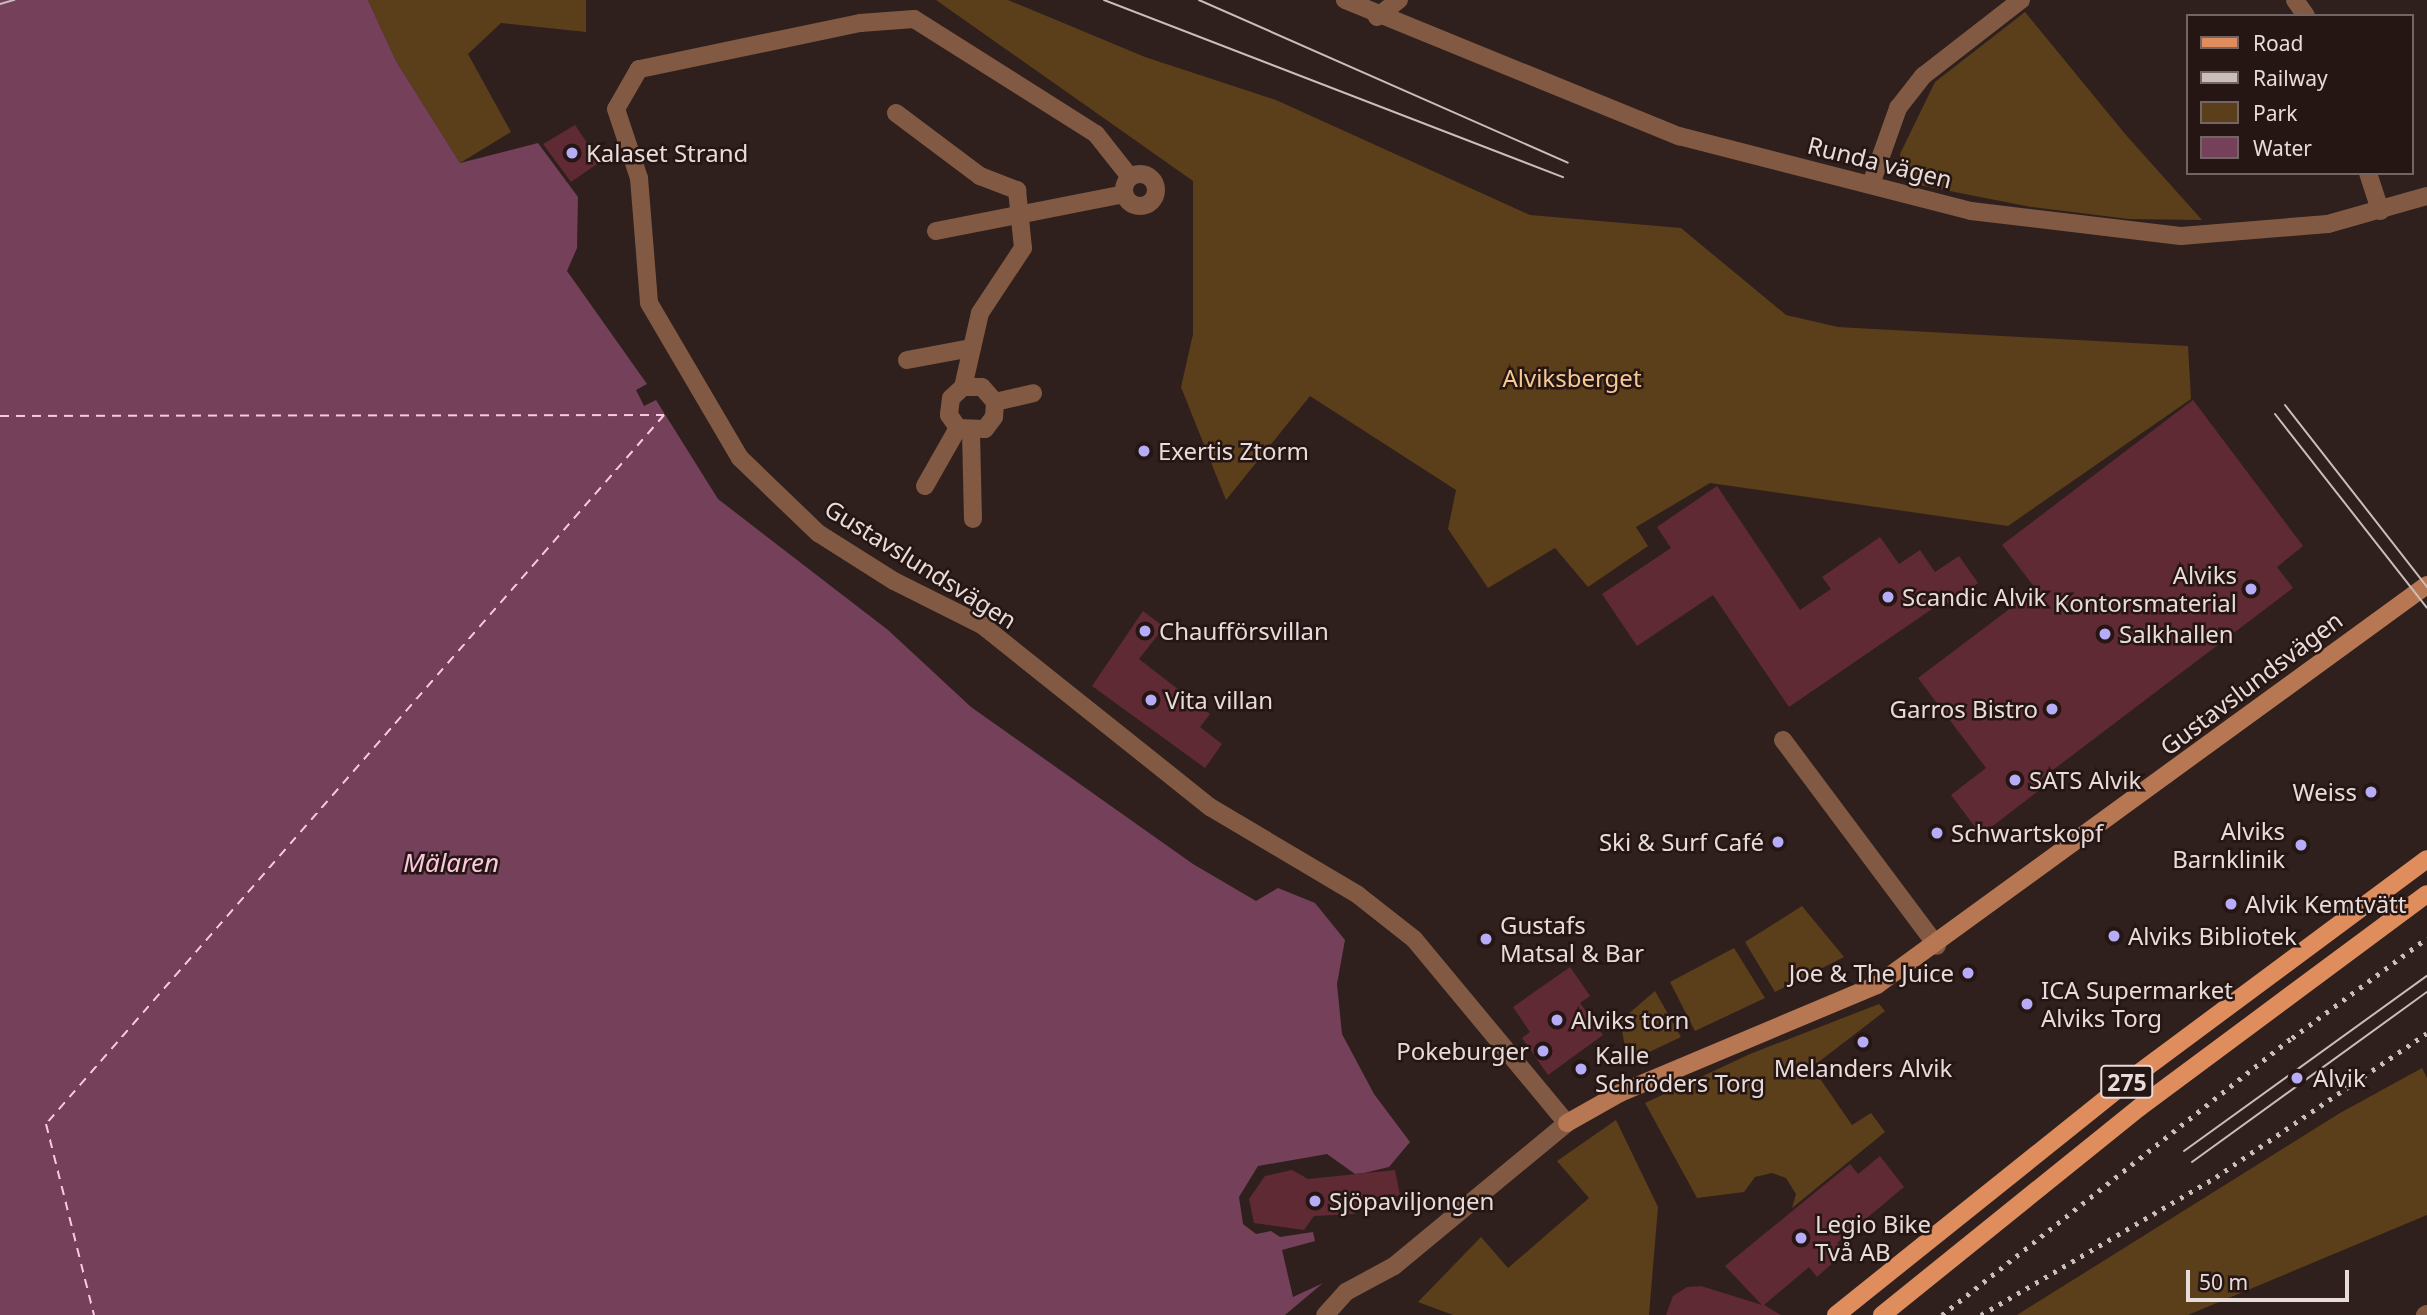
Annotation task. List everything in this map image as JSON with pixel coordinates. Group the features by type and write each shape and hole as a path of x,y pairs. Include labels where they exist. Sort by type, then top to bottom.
{"main road":[{"name":"275","path":"1836,1315 2124,1084 2427,859"},
{"name":"275","path":"1882,1315 2140,1107 2427,894"}],"street":[{"name":"Runda vägen","path":"1345,0 1377,17 1679,136 2039,223 2181,236 2328,223 2427,197"},
{"path":"1377,17 1399,0"},
{"path":"1871,184 1898,108 1923,76 2016,1"},
{"name":"Gustavslundsvägen","path":"1124,194 1141,207 1152,203 1157,191 1153,179 1141,173 1130,177 1096,134 914,19 860,23 639,69 616,109 639,178 649,303 740,458 818,533 894,581 982,625 1210,807 1358,895 1414,939 1567,1124 1620,1093 1878,985 1937,946 2427,585"},
{"path":"896,113 980,176 1017,190 1023,248 980,313 964,387 951,398 949,415 964,430 973,519"},
{"path":"2369,175 2380,211"},
{"path":"936,231 1124,194 1130,177"},
{"path":"907,360 972,348"},
{"path":"964,387 982,387 995,402 994,417 985,429 964,430"},
{"path":"995,402 1033,393"},
{"path":"925,486 964,430"},
{"path":"1783,740 1937,946"},
{"path":"1325,1315 1346,1292 1394,1266 1567,1124"}],"green space":[{"path":"368,0 586,0 586,32 501,23 468,54 511,132 460,163 396,61"},
{"name":"Alviksberget","path":"936,0 1008,0 1145,57 1276,100 1530,215 1681,228 1786,315 1838,327 2188,346 2191,399 2008,526 1710,483 1636,527 1648,546 1588,587 1555,548 1488,588 1448,529 1456,490 1310,396 1226,500 1181,387 1193,334 1193,181"},
{"path":"2025,12 2126,135 2202,220 2129,219 2031,207 1914,184 1903,171 1900,154 1935,82"},
{"path":"1802,906 1844,957 1775,992 1745,942"},
{"path":"1734,948 1765,998 1695,1031 1670,982"},
{"path":"1655,991 1681,1037 1628,1062 1620,1021"},
{"path":"1879,1004 1885,1011 1812,1067 1852,1125 1871,1113 1885,1132 1792,1208 1796,1194 1786,1178 1772,1173 1755,1177 1744,1192 1697,1198 1645,1103 1750,1054"},
{"path":"2422,1068 2427,1078 2427,1215 2188,1315 2017,1315 2340,1113"},
{"path":"1616,1120 1658,1207 1649,1315 1453,1315 1418,1302 1481,1237 1508,1268 1589,1198 1557,1161"}],"water":[{"name":"Mälaren","path":"0,0 368,0 396,61 460,163 538,143 578,197 577,248 567,271 647,384 636,390 644,406 656,400 718,499 888,630 971,707 1193,864 1256,901 1278,888 1315,903 1345,940 1337,984 1342,1034 1374,1094 1410,1142 1389,1167 1364,1173 1355,1174 1327,1154 1258,1166 1239,1197 1243,1224 1256,1234 1271,1231 1280,1237 1313,1232 1315,1241 1282,1250 1293,1297 1323,1283 1285,1315 0,1315"}],"building":[{"name":"Kalaset Strand","path":"575,125 600,162 571,182 543,144"},
{"name":"Salkhallen","path":"2193,400 2303,546 2277,567 2293,588 2041,779 2046,785 1981,835 1951,795 1986,768 1918,678 2036,589 2002,545"},
{"name":"Scandic Alvik","path":"1717,486 1800,610 1831,589 1822,577 1880,537 1899,564 1920,550 1935,572 1959,556 1978,583 1948,604 1945,600 1789,707 1713,595 1637,646 1602,594 1671,548 1657,527"},
{"name":"Vita villan","path":"1143,611 1164,627 1139,659 1210,714 1200,727 1222,744 1205,768 1092,686"},
{"name":"Alviks torn","path":"1570,967 1590,996 1580,1003 1603,1035 1548,1075 1522,1038 1530,1032 1513,1007"},
{"name":"Legio Bike Två AB","path":"1880,1156 1904,1187 1837,1243 1845,1252 1817,1277 1809,1267 1764,1305 1781,1315 1666,1315 1673,1296 1687,1287 1701,1286 1762,1305 1725,1266 1850,1164 1858,1174"},
{"name":"Sjöpaviljongen","path":"1292,1170 1308,1179 1395,1170 1400,1195 1359,1207 1354,1214 1314,1216 1304,1230 1254,1223 1249,1199 1265,1176"}],"ferry route":[{"path":"0,416 664,415 46,1124 94,1315"}],"tram line":[{"path":"0,4 14,0"},
{"path":"1104,0 1563,177"},
{"path":"1199,0 1568,163"},
{"path":"2285,405 2427,587"},
{"path":"2275,414 2427,608"},
{"path":"2184,1151 2427,976"},
{"path":"2192,1162 2427,992"}],"railway":[{"path":"1942,1315 2292,1038 2427,938"},
{"path":"1981,1315 2216,1177 2427,1033"}],"place":[{"name":"Kalaset Strand","path":"572,153"},
{"name":"Exertis Ztorm","path":"1144,451"},
{"name":"Alviks Kontorsmaterial","path":"2251,589"},
{"name":"Scandic Alvik","path":"1888,597"},
{"name":"Chaufförsvillan","path":"1145,631"},
{"name":"Salkhallen","path":"2105,634"},
{"name":"Vita villan","path":"1151,700"},
{"name":"Garros Bistro","path":"2052,709"},
{"name":"SATS Alvik","path":"2015,780"},
{"name":"Weiss","path":"2371,792"},
{"name":"Schwartskopf","path":"1937,833"},
{"name":"Ski & Surf Café","path":"1778,842"},
{"name":"Alviks Barnklinik","path":"2301,845"},
{"name":"Alvik Kemtvätt","path":"2231,904"},
{"name":"Alviks Bibliotek","path":"2114,936"},
{"name":"Gustafs Matsal & Bar","path":"1486,939"},
{"name":"Joe & The Juice","path":"1968,973"},
{"name":"ICA Supermarket Alviks Torg","path":"2027,1004"},
{"name":"Alviks torn","path":"1557,1020"},
{"name":"Melanders Alvik","path":"1863,1042"},
{"name":"Pokeburger","path":"1543,1051"},
{"name":"Kalle Schröders Torg","path":"1581,1069"},
{"name":"Alvik","path":"2297,1078"},
{"name":"Sjöpaviljongen","path":"1315,1201"},
{"name":"Legio Bike Två AB","path":"1801,1238"}]}
